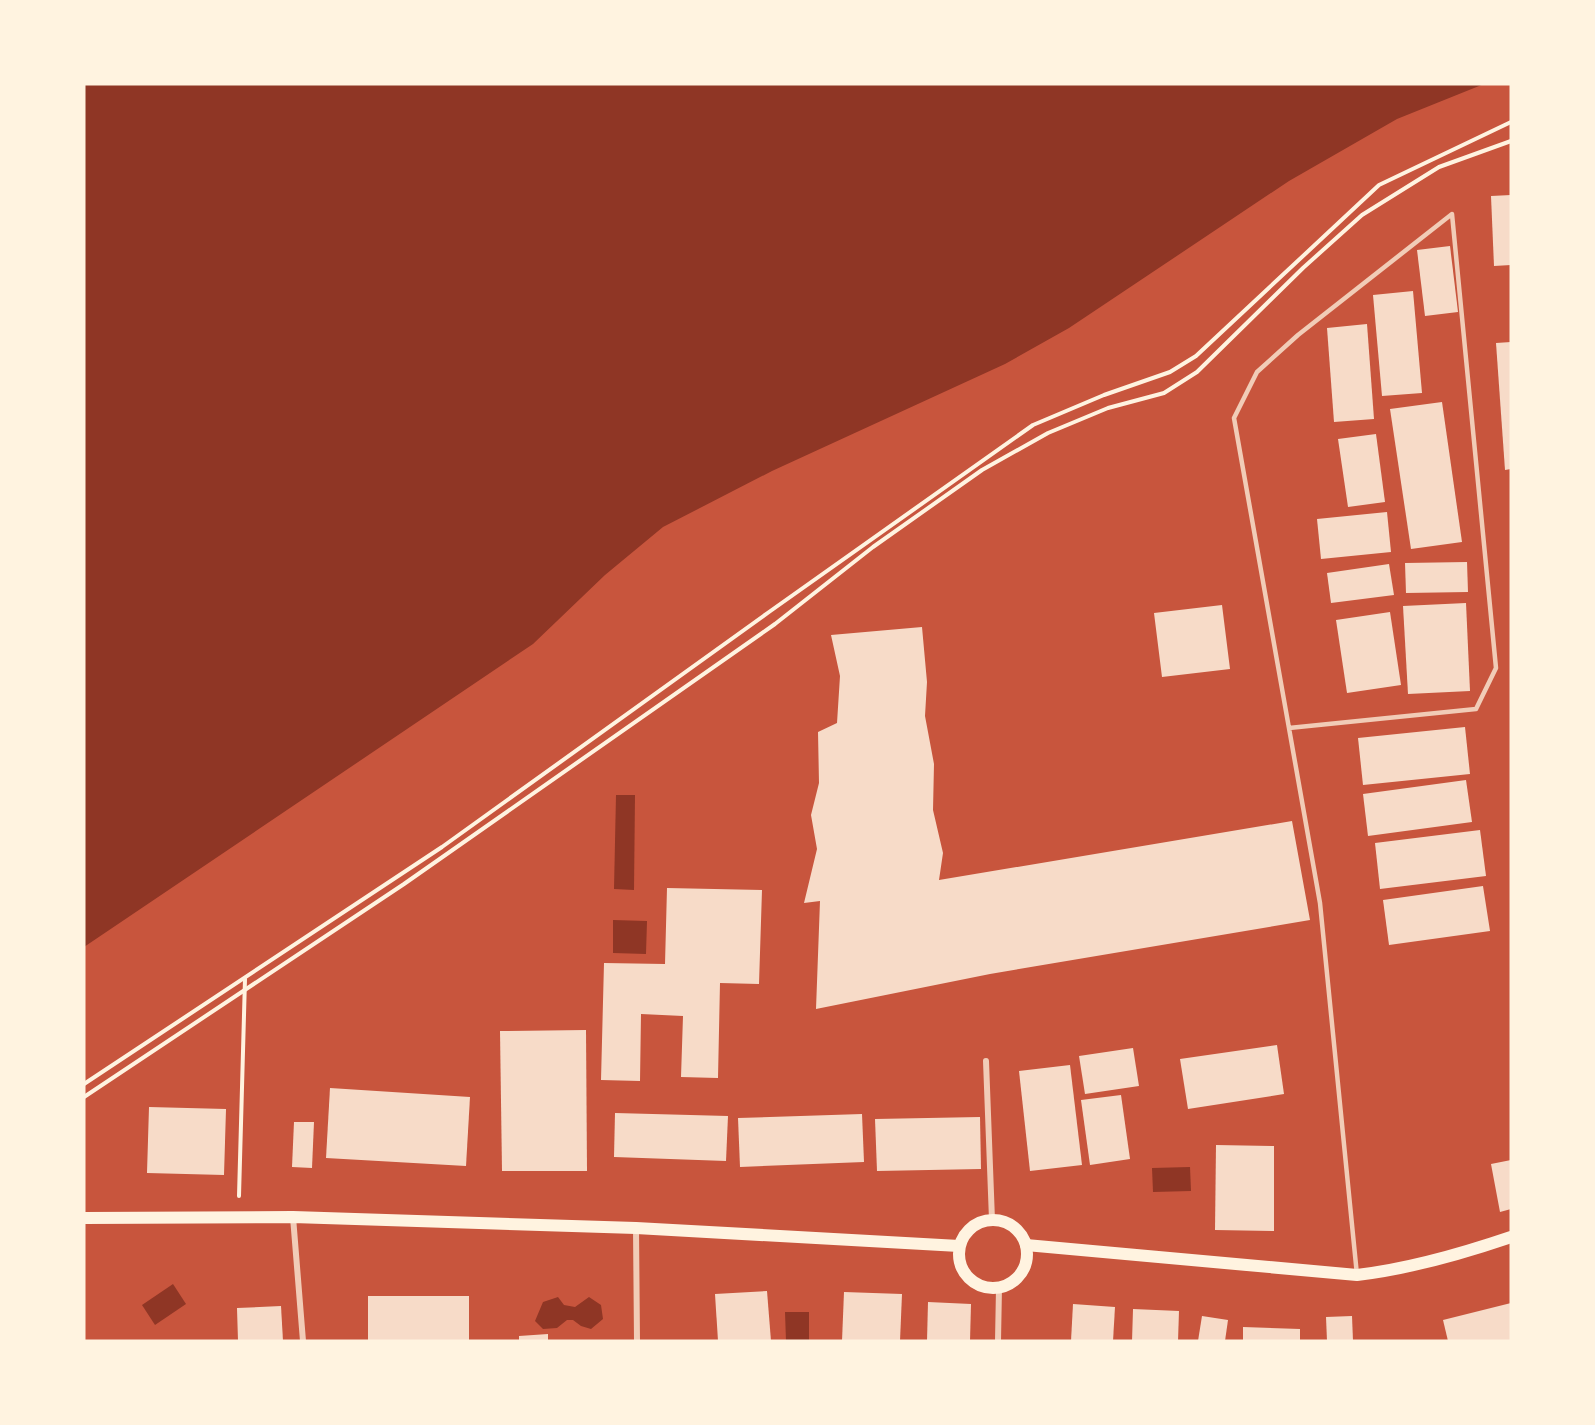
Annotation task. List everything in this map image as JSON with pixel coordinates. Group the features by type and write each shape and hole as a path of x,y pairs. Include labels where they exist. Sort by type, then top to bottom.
{"main road":[{"path":"84,1218 293,1217 636,1228 959,1246"},
{"path":"1004,1221 1022,1234 1026,1245 1025,1268 1010,1284 999,1288 977,1285 962,1269 959,1246 971,1227 981,1222 1004,1221"},
{"path":"1026,1245 1357,1275 1387,1271 1511,1237"}],"street":[{"path":"986,1062 992,1220"},
{"path":"293,1217 303,1341"},
{"path":"636,1228 637,1341"},
{"path":"998,1341 999,1288"}],"lane":[{"path":"1289,728 1476,709 1496,668 1452,214 1298,335 1257,372 1234,418 1320,903 1357,1275"}],"path":[{"path":"84,1084 442,848 1033,425 1104,395 1170,372 1197,356 1379,185 1511,122"},
{"path":"84,1097 404,884 776,624 873,547 982,470 1048,432 1108,408 1164,393 1197,372 1303,268 1362,214 1439,168 1511,141"},
{"path":"239,1218 245,979"}],"shaded area":[{"path":"84,84 1484,84 1397,119 1289,181 1069,328 1005,364 772,471 663,527 605,575 533,644 84,947"},
{"path":"616,795 635,795 634,890 614,889"},
{"path":"613,920 647,921 646,954 613,953"},
{"path":"1190,1167 1191,1191 1153,1192 1152,1168"},
{"path":"173,1284 186,1304 155,1325 142,1305"},
{"path":"558,1297 564,1305 575,1307 589,1297 601,1305 603,1319 591,1329 573,1320 567,1320 557,1328 543,1329 535,1321 543,1302"},
{"path":"785,1312 809,1312 809,1341 786,1341"}],"building":[{"path":"1511,195 1511,265 1494,266 1491,196"},
{"path":"1450,246 1458,312 1425,316 1417,250"},
{"path":"1413,291 1422,393 1382,396 1373,295"},
{"path":"1367,324 1374,419 1334,422 1327,328"},
{"path":"1511,342 1511,469 1505,470 1496,343"},
{"path":"1442,402 1462,542 1411,549 1390,409"},
{"path":"1376,434 1385,502 1348,507 1338,439"},
{"path":"1387,512 1391,552 1321,559 1317,519"},
{"path":"1467,562 1468,592 1406,593 1405,563"},
{"path":"1389,564 1394,595 1331,603 1327,573"},
{"path":"1466,603 1470,691 1408,694 1403,606"},
{"path":"1222,605 1230,669 1162,677 1154,613"},
{"path":"1390,612 1401,685 1347,693 1336,620"},
{"path":"922,627 927,682 925,716 934,764 933,810 943,853 939,880 1292,821 1310,920 990,974 816,1009 820,901 804,903 817,849 811,815 819,783 818,732 837,723 840,676 831,635"},
{"path":"1465,727 1470,774 1363,785 1358,738"},
{"path":"1466,780 1472,822 1368,836 1363,794"},
{"path":"1480,830 1486,876 1380,889 1375,843"},
{"path":"1483,886 1490,931 1389,945 1383,900"},
{"path":"667,888 762,890 759,984 720,983 718,1078 681,1077 683,1016 641,1014 640,1081 601,1080 604,963 665,964"},
{"path":"586,1030 587,1171 502,1171 500,1031"},
{"path":"1277,1045 1284,1094 1188,1109 1180,1059"},
{"path":"1133,1048 1139,1086 1085,1094 1079,1056"},
{"path":"1070,1065 1082,1165 1030,1171 1019,1071"},
{"path":"330,1088 470,1097 466,1166 326,1158"},
{"path":"1121,1095 1130,1159 1090,1165 1081,1100"},
{"path":"149,1107 226,1109 224,1175 147,1173"},
{"path":"615,1113 728,1116 726,1161 614,1157"},
{"path":"862,1114 864,1162 740,1167 738,1118"},
{"path":"980,1117 981,1169 877,1171 875,1119"},
{"path":"294,1122 314,1122 312,1168 292,1167"},
{"path":"1216,1145 1274,1146 1274,1231 1215,1230"},
{"path":"1511,1160 1511,1209 1500,1212 1491,1164"},
{"path":"767,1291 771,1341 718,1341 715,1294"},
{"path":"844,1292 902,1294 900,1341 842,1341"},
{"path":"368,1296 469,1296 469,1341 368,1341"},
{"path":"928,1302 971,1304 970,1341 927,1341"},
{"path":"1511,1303 1511,1341 1448,1341 1443,1320"},
{"path":"1073,1304 1115,1307 1113,1341 1071,1341"},
{"path":"281,1306 283,1341 238,1341 237,1308"},
{"path":"1133,1309 1179,1311 1178,1341 1132,1341"},
{"path":"1202,1316 1228,1320 1225,1341 1198,1341"},
{"path":"1352,1316 1353,1341 1327,1341 1326,1317"},
{"path":"1243,1327 1300,1329 1300,1341 1243,1341"},
{"path":"548,1334 548,1341 519,1341 519,1336"}]}
